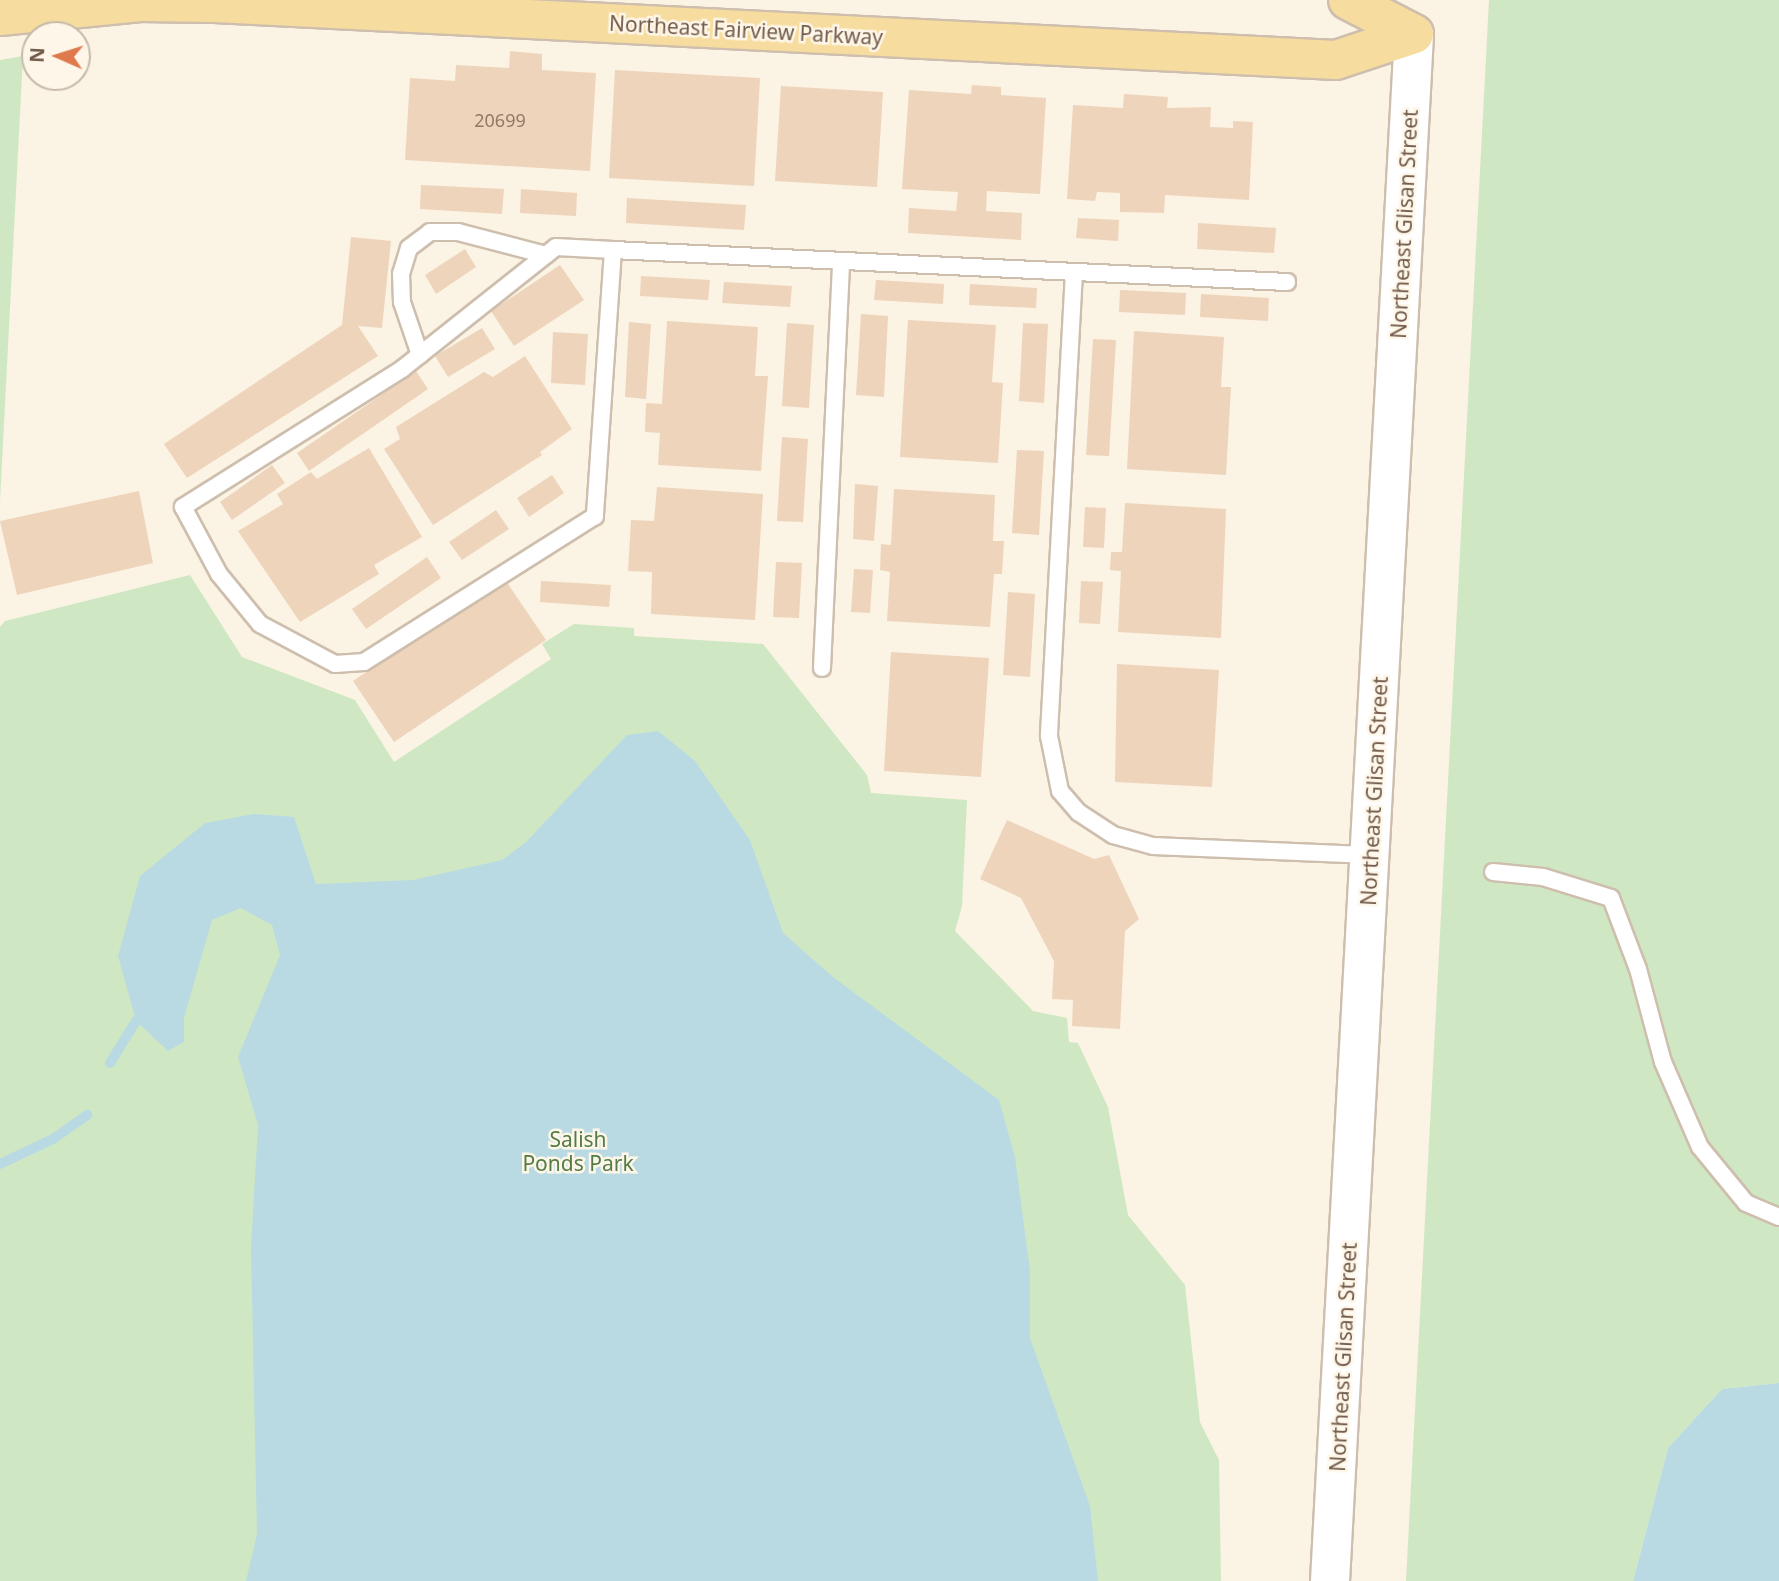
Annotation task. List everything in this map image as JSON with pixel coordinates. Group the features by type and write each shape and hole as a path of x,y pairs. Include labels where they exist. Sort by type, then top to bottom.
{"main road":[{"path":"1348,0 1415,17"},
{"name":"Northeast Fairview Parkway","path":"0,16 128,3 215,3 1336,60 1415,17"},
{"name":"Northeast Glisan Street","path":"1331,1581 1415,17"}],"lane":[{"path":"421,355 402,302 401,274 409,248 430,232 458,232 546,255"},
{"path":"613,250 596,516 364,662 335,664 260,624 219,574 183,507 421,355 556,247 1287,282"},
{"path":"822,668 841,261"},
{"path":"1074,272 1049,736 1060,791 1078,813 1113,835 1153,846 1371,855"},
{"path":"1493,872 1543,877 1611,898 1638,970 1663,1062 1700,1147 1746,1203 1779,1217"}],"green space":[{"path":"1489,0 1779,0 1779,1383 1722,1389 1668,1448 1633,1581 1406,1581"},
{"path":"21,56 0,501 0,60"},
{"name":"Salish Ponds Park","path":"190,575 242,657 355,700 394,762 551,659 542,644 574,624 634,628 634,636 763,644 867,775 871,793 967,800 962,906 955,931 1033,1011 1067,1018 1069,1042 1078,1043 1108,1107 1128,1215 1185,1285 1200,1422 1219,1460 1221,1581 0,1581 0,627 5,621"}],"water":[{"path":"658,731 695,761 750,840 783,933 833,977 999,1100 1015,1157 1030,1271 1030,1338 1090,1506 1098,1581 246,1581 257,1534 251,1248 258,1125 238,1057 280,955 272,925 241,908 212,920 184,1018 184,1042 168,1051 136,1021 118,956 140,876 205,823 254,814 294,817 316,884 413,880 502,860 526,842 627,735"},
{"path":"1779,1383 1779,1581 1633,1581 1668,1448 1722,1389"}],"building":[{"path":"510,51 542,54 542,70 596,73 590,171 405,160 410,78 455,81 456,65 509,68"},
{"path":"615,70 760,78 754,186 609,178"},
{"path":"972,85 1001,87 1001,95 1046,98 1040,194 987,191 986,211 1022,213 1021,240 908,233 909,208 956,211 958,192 902,189 909,90 971,94"},
{"path":"781,86 883,92 877,187 775,181"},
{"path":"1124,94 1168,97 1167,108 1211,107 1210,127 1233,128 1233,121 1253,122 1249,200 1165,195 1164,213 1120,212 1120,193 1097,192 1095,201 1067,199 1073,105 1123,108"},
{"path":"421,185 504,189 502,214 420,209"},
{"path":"521,189 577,193 576,216 520,213"},
{"path":"627,198 746,205 744,230 626,223"},
{"path":"1078,218 1119,220 1118,241 1076,238"},
{"path":"1198,223 1276,228 1274,253 1197,249"},
{"path":"351,237 391,241 382,328 358,326 378,356 187,478 164,444 342,325"},
{"path":"465,249 476,267 436,294 425,275"},
{"path":"560,265 584,300 514,346 491,311"},
{"path":"641,276 710,280 708,300 640,296"},
{"path":"876,280 944,284 943,304 874,300"},
{"path":"724,282 792,286 790,307 722,303"},
{"path":"970,284 1037,288 1036,308 969,305"},
{"path":"1120,290 1186,293 1185,315 1119,312"},
{"path":"1201,294 1269,298 1268,321 1200,317"},
{"path":"861,314 888,316 884,397 856,395"},
{"path":"908,320 996,325 992,382 1003,383 998,463 900,457"},
{"path":"667,321 758,327 755,376 768,376 761,471 658,465 660,433 645,432 646,403 662,404"},
{"path":"629,322 651,324 646,399 625,397"},
{"path":"787,323 814,325 809,408 782,406"},
{"path":"1023,323 1048,324 1044,403 1019,401"},
{"path":"482,328 495,349 448,377 435,356"},
{"path":"1134,331 1224,337 1221,387 1231,387 1226,475 1127,469"},
{"path":"553,332 588,334 585,385 551,383"},
{"path":"1093,339 1116,340 1109,456 1086,455"},
{"path":"525,356 572,429 540,452 542,455 433,525 384,449 400,439 396,427 484,372 493,377"},
{"path":"416,371 428,389 309,471 297,453"},
{"path":"782,437 808,439 803,522 777,521"},
{"path":"369,448 422,537 374,565 379,574 300,622 238,531 283,504 277,494 311,472 317,479"},
{"path":"1017,450 1044,451 1039,535 1012,533"},
{"path":"272,465 285,483 232,520 220,502"},
{"path":"552,475 564,493 529,517 517,498"},
{"path":"855,484 878,486 874,541 853,539"},
{"path":"657,487 763,494 755,620 651,614 652,572 628,571 631,520 654,521"},
{"path":"894,489 995,495 993,541 1004,541 1002,574 994,574 990,627 887,621 890,572 880,570 881,544 891,545"},
{"path":"139,491 153,563 17,595 0,521"},
{"path":"1125,503 1226,509 1221,638 1118,632 1121,571 1110,570 1111,552 1122,552"},
{"path":"1085,507 1106,508 1104,548 1083,547"},
{"path":"496,510 509,529 462,560 449,542"},
{"path":"427,557 441,578 366,629 352,609"},
{"path":"776,562 802,563 799,618 773,617"},
{"path":"854,569 873,570 870,613 851,612"},
{"path":"504,578 546,640 394,742 353,681"},
{"path":"541,581 611,585 609,607 540,602"},
{"path":"1081,581 1103,582 1100,624 1079,623"},
{"path":"1008,592 1035,594 1030,677 1003,675"},
{"path":"891,652 989,658 981,777 884,771"},
{"path":"1117,664 1219,670 1212,787 1115,782"},
{"path":"1007,820 1094,859 1109,855 1139,919 1125,931 1120,1029 1072,1026 1073,1000 1052,999 1054,961 1021,898 980,879"}],"waterway":[{"path":"110,1063 136,1021"},
{"path":"0,1164 53,1139 87,1115"}]}
